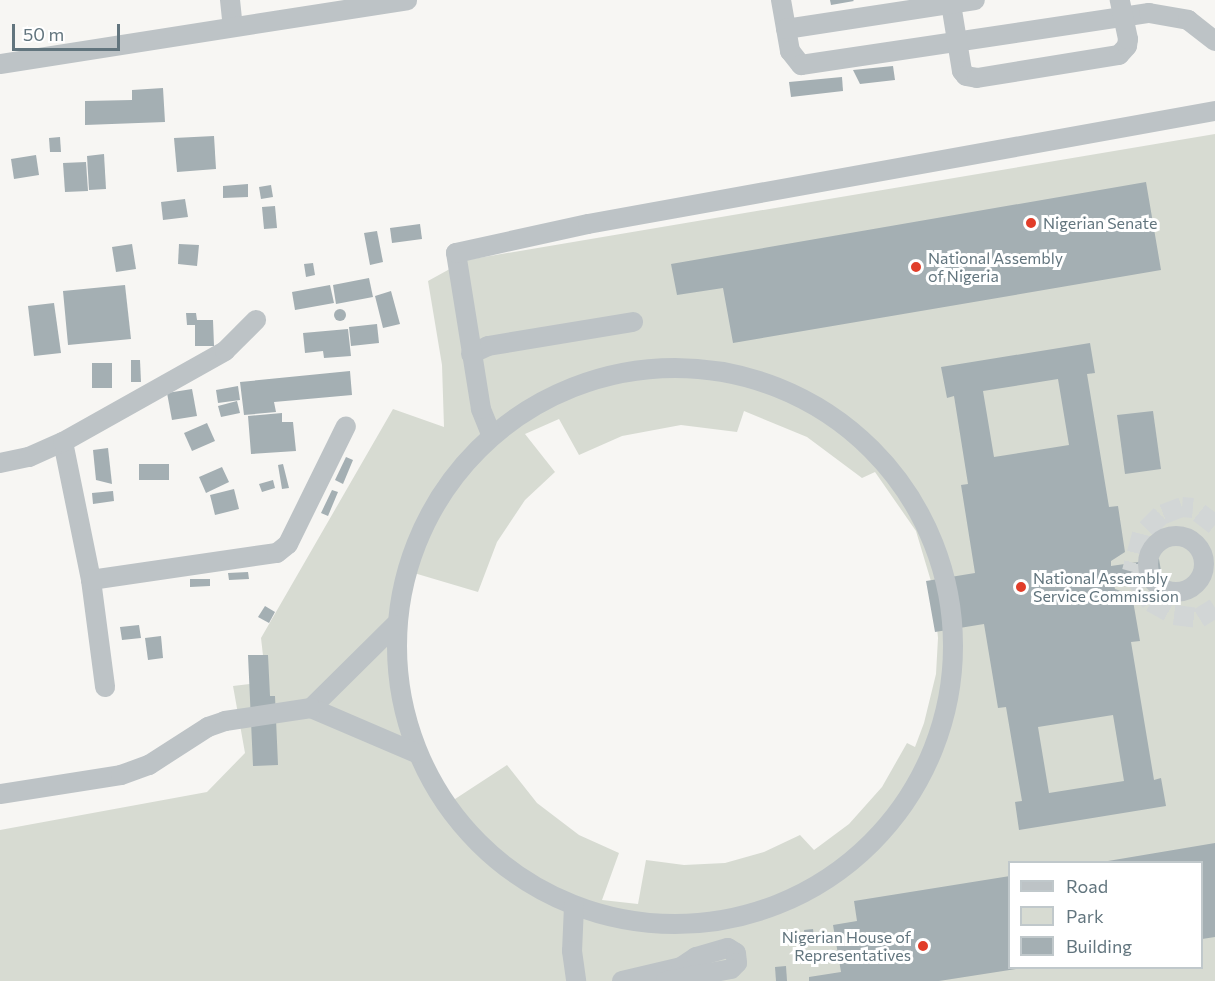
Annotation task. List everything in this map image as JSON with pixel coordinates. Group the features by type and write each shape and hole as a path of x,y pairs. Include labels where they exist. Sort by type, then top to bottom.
{"street":[{"path":"230,0 233,27"},
{"path":"0,64 407,0"},
{"path":"781,0 795,62 801,65 957,42 1121,9 1170,14 1188,20 1215,41"},
{"path":"786,29 975,0"},
{"path":"951,4 962,71 977,78 1119,55 1127,46 1121,9"},
{"path":"491,434 481,409 456,253 588,224 1215,111"},
{"path":"0,463 29,457 63,442 225,351 256,320"},
{"path":"471,354 488,346 633,322"},
{"path":"657,368 748,377 830,414 897,476 940,556 956,645 942,734 916,784 900,814 835,877 753,915 663,926 574,906 508,870 454,818 416,753 398,690 395,625 410,554 443,489 491,434 569,387 657,368"},
{"path":"91,580 277,553 288,544 346,426"},
{"path":"63,442 91,580 105,687"},
{"path":"311,708 395,625"},
{"path":"0,794 121,775 149,765 208,726 225,721 311,708 416,753"},
{"path":"574,906 572,951 576,981"},
{"path":"622,981 681,967 696,957 728,948 736,953 737,963 731,969 666,981"}],"green space":[{"path":"1215,134 1215,981 0,981 0,830 207,792 245,753 233,686 266,682 261,638 393,409 444,427 442,365 428,281 466,260","holes":["744,411 807,437 862,478 875,472 916,531 933,588 938,638 936,674 924,723 915,747 907,743 882,787 849,824 814,850 800,835 764,852 725,863 684,865 646,860 638,904 602,900 619,853 579,835 537,803 507,765 452,801 427,755 409,693 404,631 414,573 478,592 497,542 525,500 555,472 525,434 559,419 579,455 622,436 681,425 737,432"]}],"building":[{"path":"830,0 853,0 854,1 831,5"},
{"path":"893,66 895,80 860,84 853,70"},
{"path":"842,77 843,91 791,97 789,82"},
{"path":"163,88 165,122 85,125 85,101 132,100 132,90"},
{"path":"214,136 216,169 177,172 174,138"},
{"path":"60,137 61,152 50,152 49,138"},
{"path":"104,154 106,189 89,190 87,156"},
{"path":"36,155 39,175 14,179 11,159"},
{"path":"86,162 88,191 65,192 63,163"},
{"name":"Nigerian Senate","path":"1146,182 1161,270 733,343 723,288 677,295 671,264"},
{"path":"248,184 248,197 223,198 223,186"},
{"path":"271,185 273,197 261,199 259,187"},
{"path":"185,199 188,217 163,220 161,202"},
{"path":"275,206 277,228 264,229 262,207"},
{"path":"420,224 422,239 392,243 390,228"},
{"path":"377,231 383,262 370,265 364,233"},
{"path":"132,244 136,269 116,272 112,247"},
{"path":"179,244 199,245 197,266 178,264"},
{"path":"313,263 315,275 306,277 304,264"},
{"path":"369,278 373,297 336,304 333,285"},
{"path":"125,285 131,339 68,345 63,291"},
{"path":"330,285 334,303 295,310 292,292"},
{"path":"391,291 400,324 383,328 375,296"},
{"path":"54,303 61,353 34,356 28,306"},
{"path":"342,309 346,315 342,321 338,321 334,313"},
{"path":"186,313 196,313 197,320 213,320 214,346 195,346 195,325 187,325"},
{"path":"377,324 379,343 351,346 349,327"},
{"path":"348,329 351,356 324,358 323,351 305,353 303,333"},
{"name":"National Assembly Service Commission","path":"1090,343 1095,373 1087,374 1109,507 1118,506 1125,552 1111,561 1111,566 1159,559 1162,577 1114,584 1115,589 1132,595 1140,641 1131,642 1154,780 1161,778 1166,806 1019,830 1015,802 1022,801 1006,707 998,708 984,624 935,632 926,581 975,573 961,485 968,484 954,396 947,398 941,367","holes":["1058,379 1069,445 994,457 983,391","1113,715 1124,781 1049,793 1038,727"]},
{"path":"131,360 140,360 141,382 131,382"},
{"path":"92,363 112,363 112,388 92,388"},
{"path":"350,371 352,395 274,402 276,412 244,415 240,382"},
{"path":"238,386 240,400 218,403 216,390"},
{"path":"192,389 197,416 172,420 167,393"},
{"path":"237,401 240,413 221,417 218,406"},
{"path":"1153,411 1161,469 1125,474 1117,415"},
{"path":"282,413 282,422 293,422 296,451 251,454 248,416"},
{"path":"207,423 215,441 192,451 184,433"},
{"path":"108,448 112,484 96,480 93,450"},
{"path":"346,457 353,460 343,484 335,480"},
{"path":"139,464 169,464 169,480 139,480"},
{"path":"283,464 289,488 282,489 278,465"},
{"path":"222,467 229,482 206,493 199,477"},
{"path":"273,480 275,488 262,492 259,484"},
{"path":"234,489 239,509 215,515 210,495"},
{"path":"332,490 338,492 328,516 321,513"},
{"path":"113,491 114,501 93,504 92,493"},
{"path":"248,572 249,579 229,580 228,573"},
{"path":"190,579 210,579 210,586 190,587"},
{"path":"265,606 275,612 269,623 258,617"},
{"path":"139,625 141,638 122,640 120,627"},
{"path":"161,636 163,658 148,660 145,638"},
{"path":"248,655 268,655 270,696 275,696 278,765 253,766"},
{"path":"1215,843 1215,937 1203,939 1203,861 1108,861"},
{"name":"Nigerian House of Representatives","path":"1008,876 1008,969 1016,969 939,981 809,981 809,977 841,972 833,925 857,921 854,901"},
{"path":"813,929 815,945 806,946 804,930"},
{"path":"786,966 787,981 776,981 775,967"}],"tunnel":[{"path":"1215,525 1193,508 1182,507 1161,515 1142,534 1132,572 1151,602 1174,615 1199,618 1215,608"}],"place":[{"name":"Nigerian Senate","path":"1031,223"},
{"name":"National Assembly of Nigeria","path":"916,267"},
{"name":"National Assembly Service Commission","path":"1021,587"},
{"name":"Nigerian House of Representatives","path":"923,946"}]}
